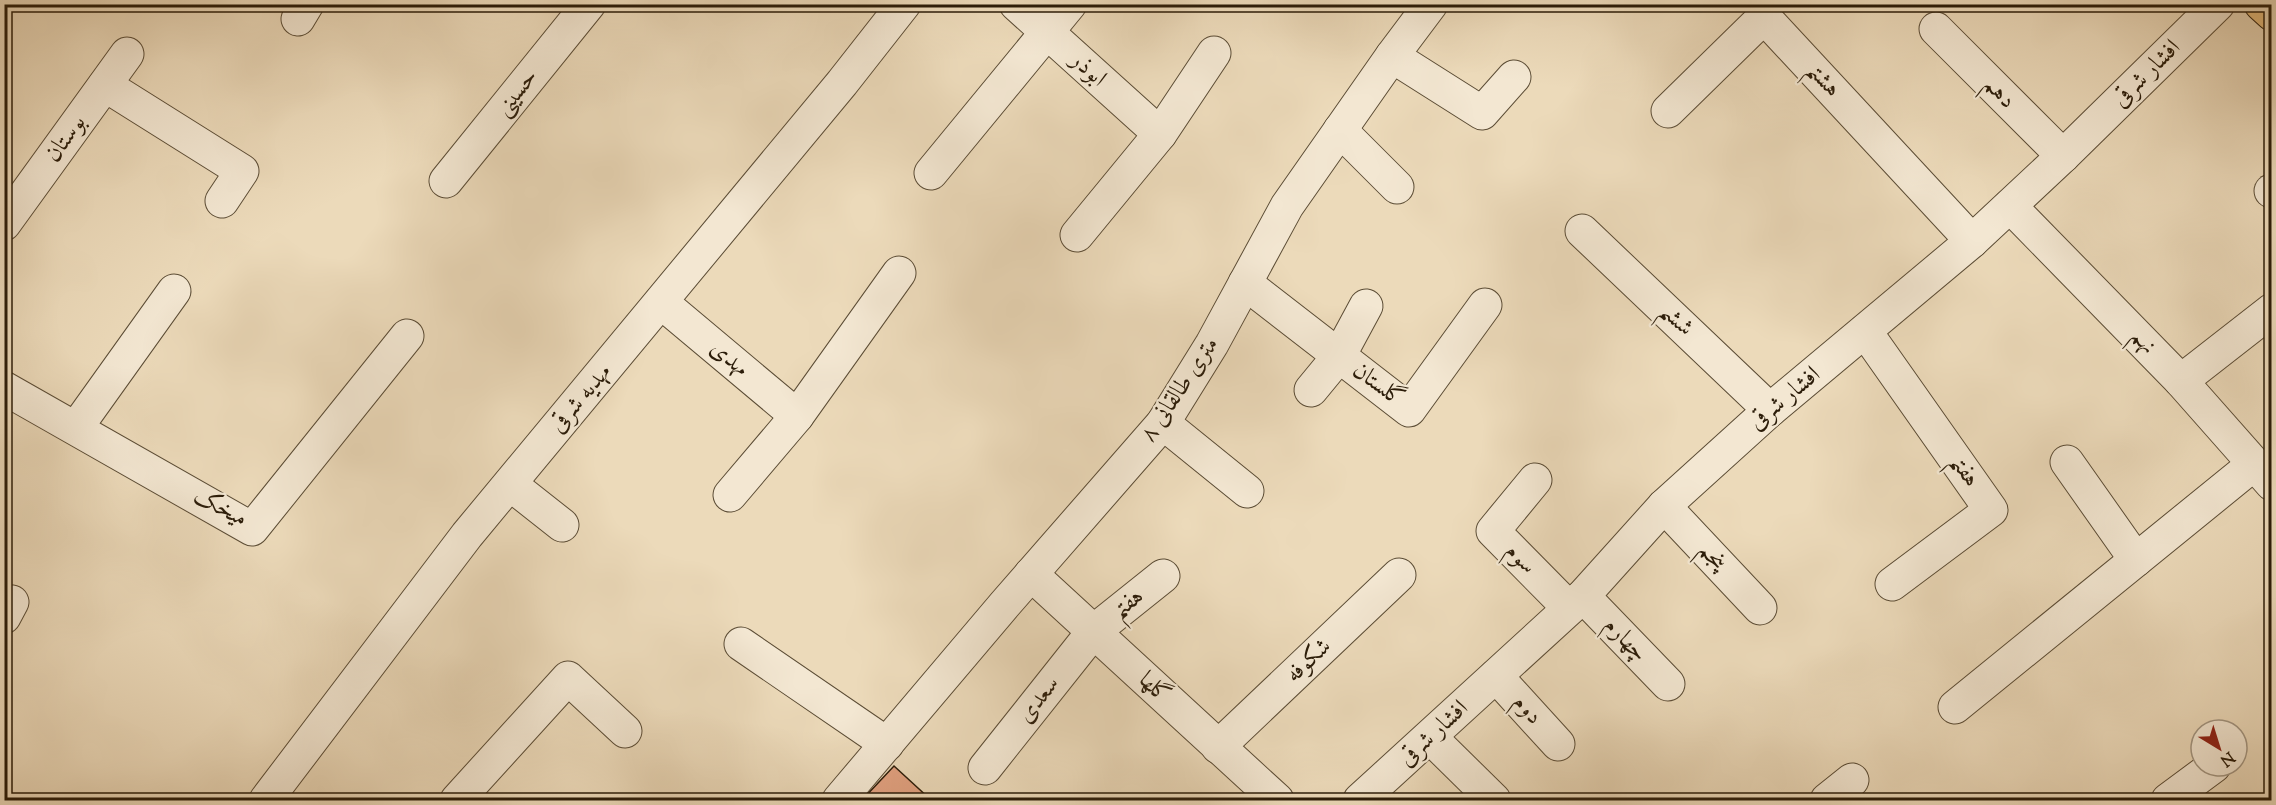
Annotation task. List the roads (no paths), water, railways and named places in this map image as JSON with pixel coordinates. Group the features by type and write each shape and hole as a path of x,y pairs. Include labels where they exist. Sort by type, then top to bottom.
{"main road":[{"path":"2261,4 2271,14"}],"street":[{"name":"حسینی","path":"446,181 589,4"},
{"name":"مهدیه شرقی","path":"266,801 467,536 843,83 904,4"},
{"name":"ابوذر","path":"1016,4 1160,134"},
{"path":"931,173 1070,4"},
{"name":"افشار شرقی","path":"1360,801 1576,602 1664,506 1770,410 1972,242 2217,4"},
{"name":"۸ متری طالقانی","path":"839,801 1031,574 1163,423 1212,344 1287,206 1423,8"},
{"name":"هشتم","path":"1668,111 1764,17 1972,242"},
{"name":"دهم","path":"1936,28 2063,156"},
{"path":"1077,235 1160,134 1214,53"},
{"name":"بوستان","path":"4,224 127,54"},
{"path":"1392,56 1482,113 1514,77"},
{"path":"105,85 242,171 222,201"},
{"path":"1340,130 1397,187"},
{"name":"نهم","path":"2010,206 2181,381 2263,474"},
{"name":"ششم","path":"1582,231 1770,410"},
{"path":"730,495 797,416 899,273"},
{"name":"گلستان","path":"1245,284 1409,410 1485,305"},
{"path":"76,428 174,291"},
{"name":"مهدی","path":"661,302 797,416"},
{"path":"1311,390 1339,356 1366,306"},
{"path":"2181,381 2271,310"},
{"name":"هفتم","path":"1865,331 1991,510 1892,584"},
{"name":"میخک","path":"4,388 252,529 407,336"},
{"path":"1163,423 1247,492"},
{"path":"2067,462 2136,560"},
{"path":"1954,707 2136,560 2263,474"},
{"name":"سوم","path":"1535,480 1493,531 1576,602"},
{"path":"510,484 562,525"},
{"name":"پنجم","path":"1664,506 1760,608"},
{"name":"گلها","path":"1031,574 1277,801"},
{"name":"شکوفه","path":"1218,747 1399,575"},
{"name":"هفتم","path":"1093,632 1163,576"},
{"name":"چهارم","path":"1576,602 1668,684"},
{"name":"سعدی","path":"985,768 1093,632"},
{"path":"741,644 887,744"},
{"name":"دوم","path":"1496,676 1558,744"},
{"path":"457,801 568,678 625,731"},
{"path":"1431,738 1494,801"},
{"path":"2168,801 2198,778"},
{"path":"1827,801 1852,780"}]}
